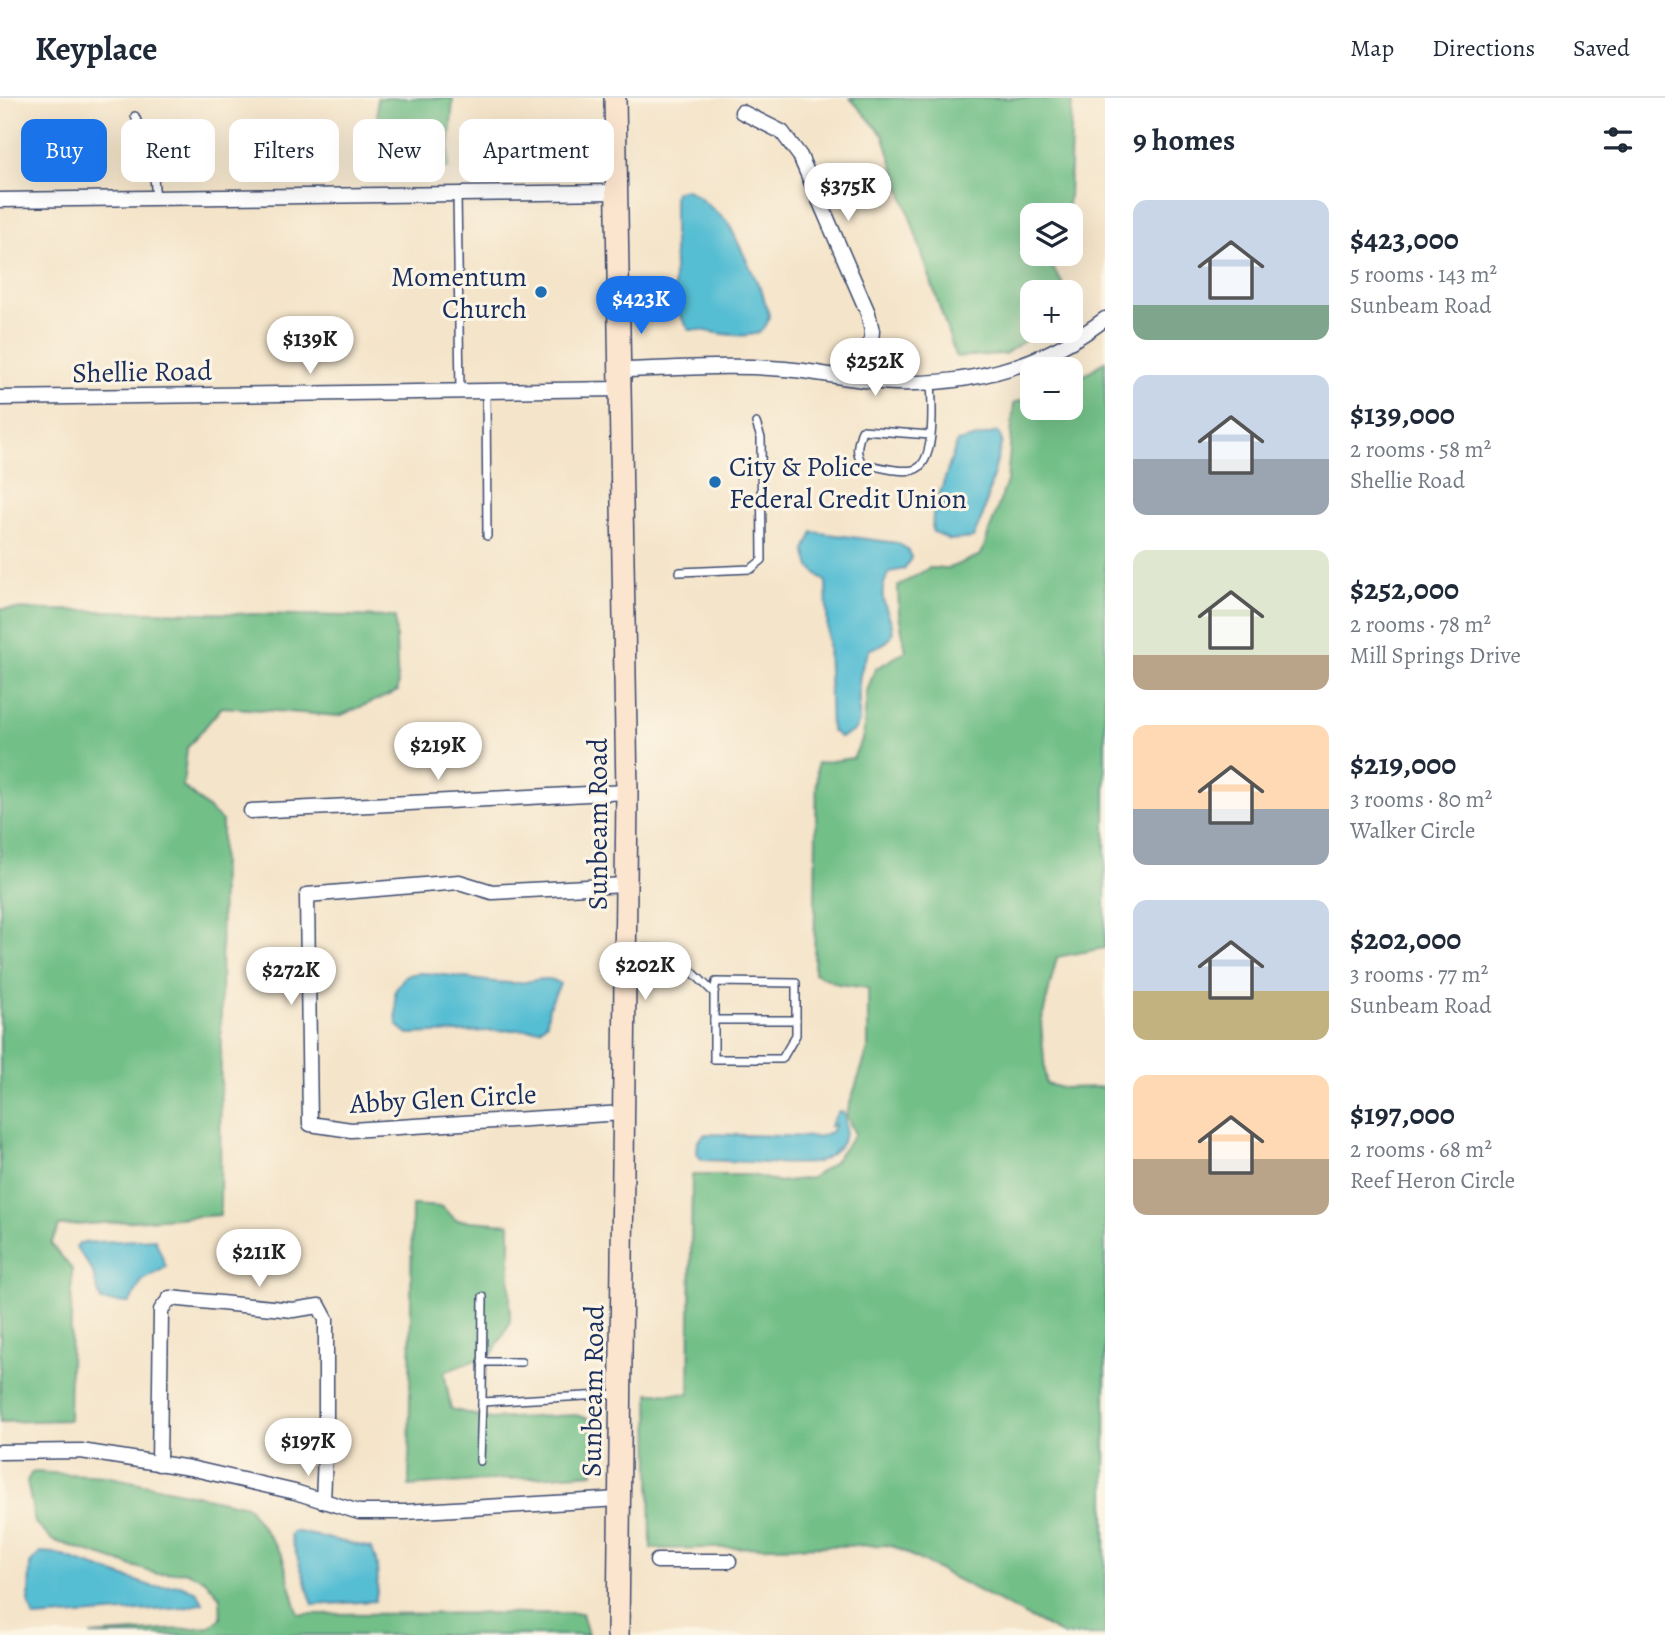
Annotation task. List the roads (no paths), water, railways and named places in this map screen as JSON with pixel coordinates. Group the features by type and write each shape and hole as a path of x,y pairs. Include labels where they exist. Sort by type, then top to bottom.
{"street":[{"name":"Sunbeam Road","path":"615,98 626,792 618,1635"},
{"path":"742,112 782,132 800,156 868,313 872,331 867,380"},
{"path":"0,200 617,192"},
{"name":"Shellie Road","path":"0,398 460,391 785,368 867,380 963,381 1023,365 1088,332 1105,319"},
{"path":"251,811 626,792"},
{"name":"Abby Glen Circle","path":"623,1113 351,1130 310,1124 307,895 459,882 492,892 625,885"},
{"path":"159,1464 161,1310 170,1298 293,1310 319,1306 326,1319 323,1501"},
{"path":"0,1452 81,1451 190,1468 359,1512 405,1512 619,1499"},
{"path":"657,1561 729,1561"}],"lane":[{"path":"135,116 152,158 156,198"},
{"path":"457,193 460,391"},
{"path":"930,435 862,430 857,446 858,457 863,464 910,471 919,468 927,459 930,435 931,382"},
{"path":"486,390 487,536"},
{"path":"680,572 751,569 762,561 761,438 756,423"},
{"path":"625,948 669,948 714,993"},
{"path":"716,982 796,983 796,1035 782,1059 714,1059 714,993 716,982"},
{"path":"714,1020 796,1020"},
{"path":"480,1461 483,1297"},
{"path":"482,1362 521,1362"},
{"path":"482,1402 620,1394"}],"water":[{"path":"685,189 728,222 762,292 769,315 765,326 758,333 735,335 689,330 674,305 674,197 675,192"},
{"path":"998,432 1002,441 983,515 973,538 949,540 932,531 933,514 957,442"},
{"path":"813,532 897,543 909,550 911,558 904,569 890,572 884,585 883,597 892,635 885,643 870,649 860,677 859,723 853,732 840,737 831,730 826,582 810,567 805,550"},
{"path":"418,973 505,983 551,979 560,984 549,1006 547,1022 540,1029 408,1034 397,1025 395,991 405,976"},
{"path":"838,1112 843,1112 845,1136 832,1154 817,1162 780,1164 702,1160 697,1154 698,1141 705,1134 818,1137 831,1132 835,1125 830,1126"},
{"path":"155,1239 166,1267 142,1281 129,1303 101,1301 92,1270 76,1247 79,1243"},
{"path":"294,1531 371,1548 378,1574 375,1601 313,1605 290,1535"},
{"path":"41,1552 54,1553 154,1587 180,1585 197,1592 203,1603 184,1608 34,1618 29,1604 30,1564"}],"place":[{"name":"Momentum Church","path":"541,292"},
{"name":"City & Police Federal Credit Union","path":"715,482"}]}
